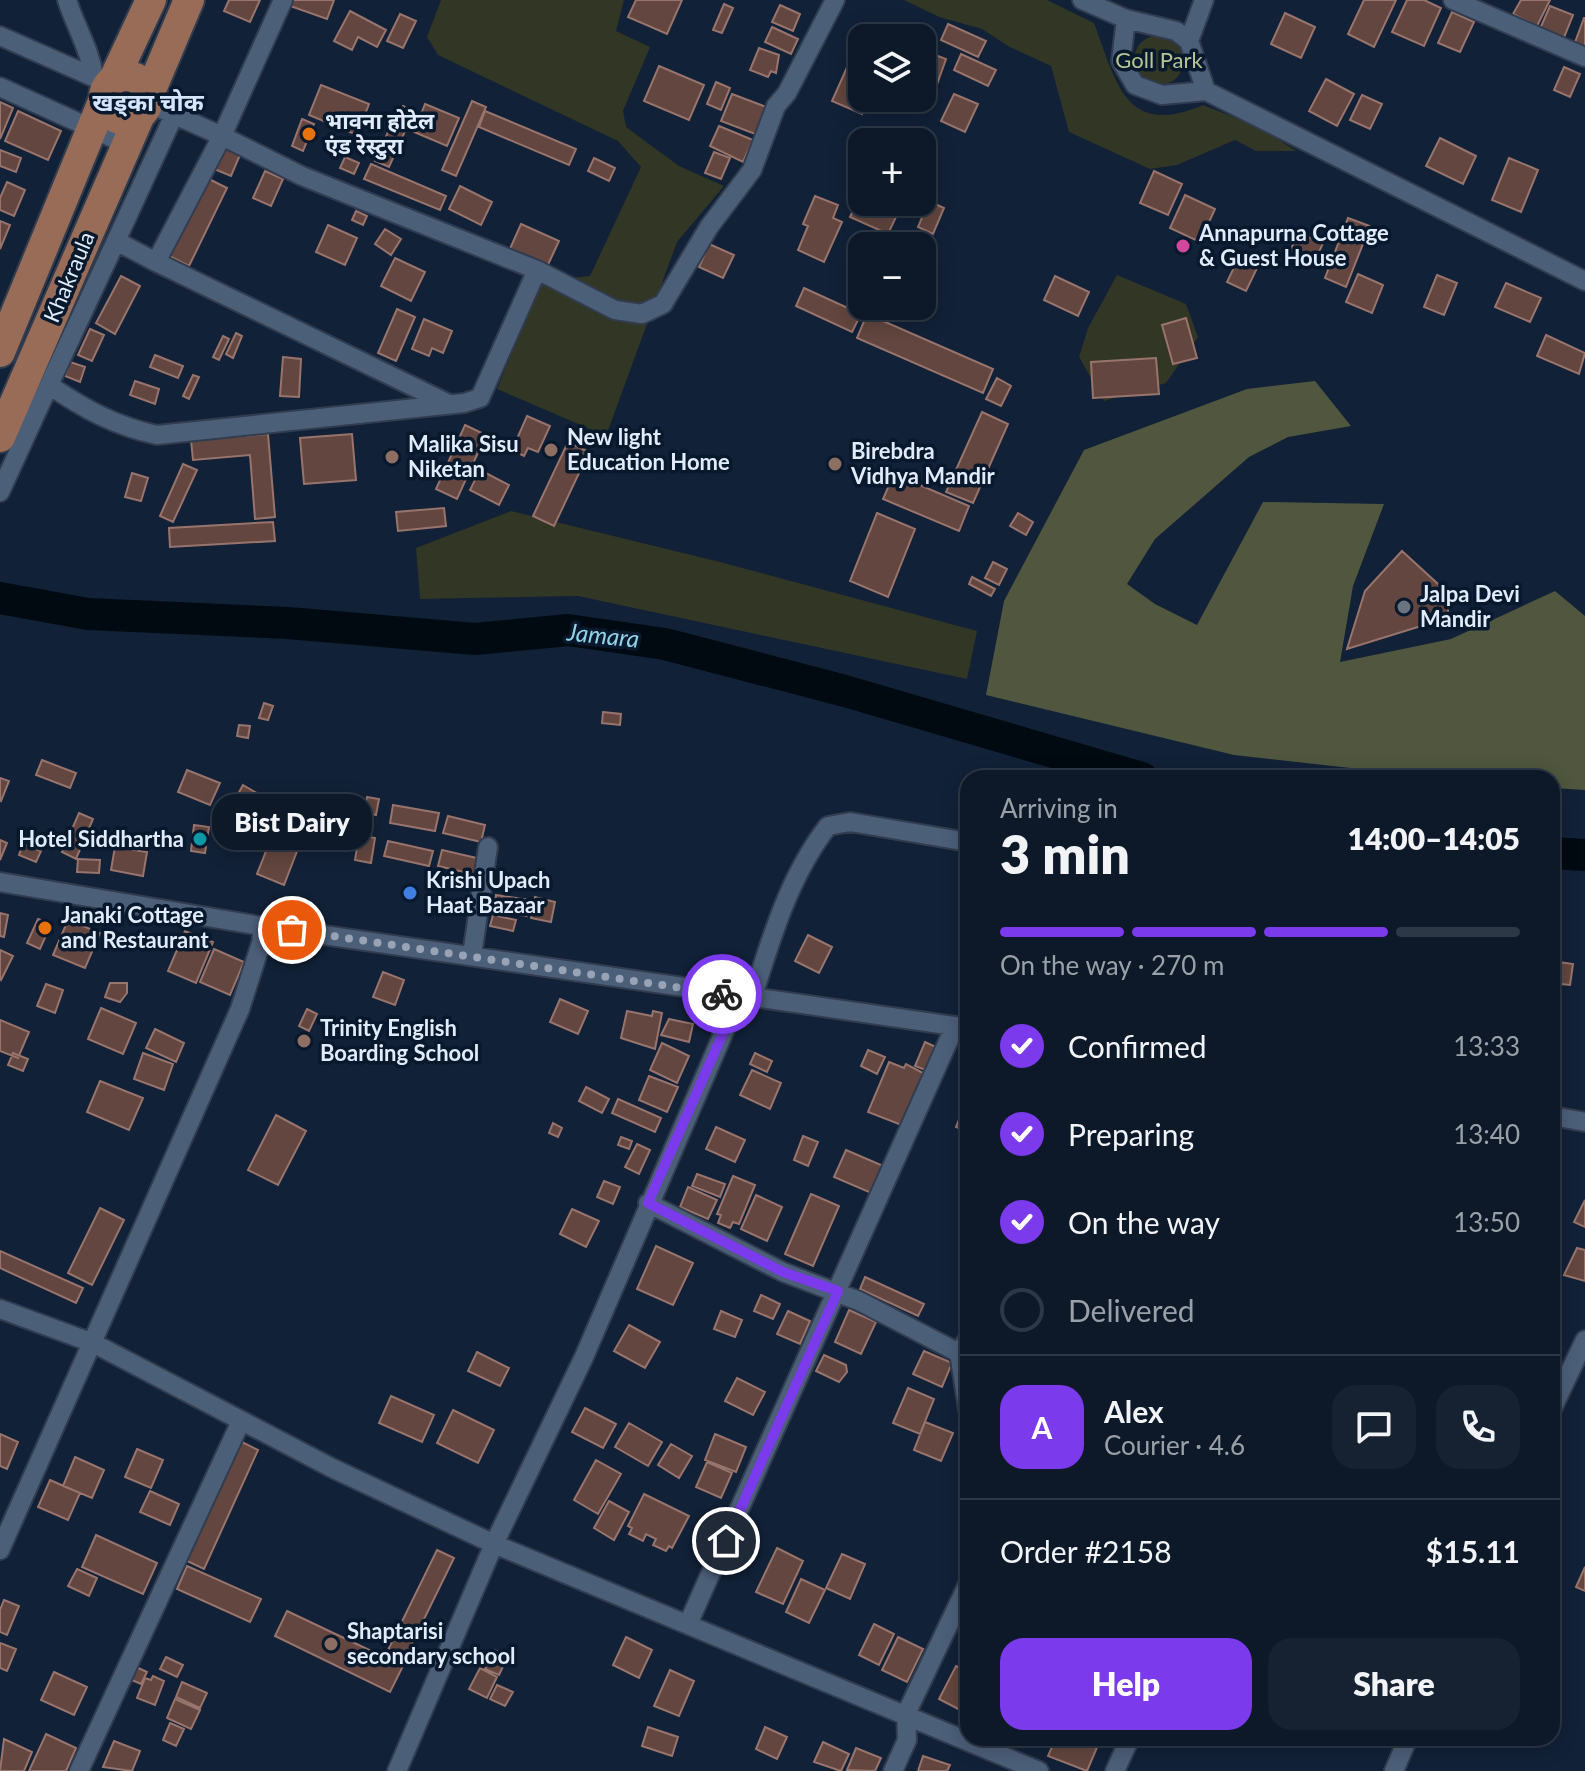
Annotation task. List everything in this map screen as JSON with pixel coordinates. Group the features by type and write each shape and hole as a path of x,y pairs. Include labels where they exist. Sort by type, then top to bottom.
{"main road":[{"name":"Khakraula","path":"0,352 105,85 151,0"},
{"name":"Khakraula","path":"0,437 147,115 189,0"},
{"path":"105,85 125,76 136,78 145,85 147,115"}],"street":[{"path":"67,0 75,27 90,50 105,85"},
{"path":"156,262 222,136 283,0"},
{"path":"0,87 90,127 147,115 222,136 302,176 537,270 615,310 642,314 663,304 709,227 752,170 776,106 787,93 835,0"},
{"path":"1082,0 1126,19 1176,31 1189,41 1206,91"},
{"path":"1189,41 1204,0"},
{"path":"1453,0 1585,57"},
{"path":"1126,19 1121,61 1135,85 1162,95 1206,91 1584,278"},
{"path":"0,36 105,85"},
{"path":"0,492 116,241 147,115"},
{"path":"116,241 447,403"},
{"path":"49,385 91,413 132,430 157,435 480,398 537,270"},
{"path":"397,1771 494,1544 584,1357 648,1203 813,845 828,826 850,822 960,841"},
{"path":"472,955 488,847"},
{"path":"0,882 261,926 960,1027"},
{"path":"0,1550 240,1009 262,940 261,926"},
{"path":"688,1624 960,1029"},
{"path":"1560,1117 1585,1122"},
{"path":"648,1203 783,1272 838,1291 960,1344"},
{"path":"0,1309 93,1343 332,1468 494,1544 960,1737"},
{"path":"1560,1392 1585,1340"},
{"path":"79,1771 241,1421"},
{"path":"893,1771 907,1740 906,1714 960,1601"},
{"path":"981,1746 1039,1771"},
{"path":"1115,1771 1126,1746"},
{"path":"1394,1771 1405,1746"}],"green space":[{"path":"441,0 624,0 616,31 650,47 623,111 626,127 679,166 724,186 677,242 606,436 497,389 542,281 590,276 641,167 618,141 438,55 427,37"},
{"path":"904,0 1047,0 1094,23 1118,83 1140,109 1156,115 1177,114 1203,105 1261,128 1296,151 1256,151 1235,140 1177,165 1150,169 1069,132 1051,66 1008,46 982,29 939,17"},
{"name":"Goll Park","path":"1159,35 1176,43 1184,60 1176,77 1159,85 1142,77 1134,60 1142,43"},
{"path":"1117,275 1186,304 1198,337 1166,383 1104,401 1079,357 1088,328"},
{"path":"1315,381 1351,426 1288,437 1249,457 1155,539 1127,584 1155,604 1197,625 1263,502 1384,504 1353,586 1340,662 1451,639 1555,591 1585,616 1585,790 1560,788 1560,770 1368,770 1234,755 986,695 1004,601 1084,450 1247,389"},
{"path":"511,511 720,562 977,631 967,679 578,596 420,599 416,548"}],"building":[{"path":"229,0 260,0 250,22 224,11"},
{"path":"292,0 334,0 327,19 290,6"},
{"path":"636,0 682,0 667,34 628,17"},
{"path":"1364,0 1396,0 1374,47 1348,34"},
{"path":"1407,0 1424,0 1441,8 1424,46 1392,32"},
{"path":"1521,0 1550,0 1537,26 1513,14"},
{"path":"724,4 733,8 722,33 713,30"},
{"path":"780,5 800,14 793,31 772,22"},
{"path":"1550,6 1573,15 1563,40 1539,31"},
{"path":"350,11 386,30 377,47 358,37 352,50 334,41"},
{"path":"1452,12 1474,22 1460,52 1438,43"},
{"path":"1285,13 1315,27 1301,58 1271,44"},
{"path":"400,14 416,21 403,48 387,41"},
{"path":"1585,18 1585,50 1574,45"},
{"path":"948,24 986,41 978,57 941,40"},
{"path":"772,27 798,39 791,54 765,42"},
{"path":"759,48 779,55 776,73 771,71 768,77 750,70"},
{"path":"961,54 996,70 988,86 954,70"},
{"path":"936,55 946,59 936,87"},
{"path":"848,65 848,108 832,101"},
{"path":"659,66 704,85 689,120 644,101"},
{"path":"1564,67 1580,74 1570,97 1554,90"},
{"path":"1326,79 1354,94 1337,126 1309,111"},
{"path":"716,82 730,88 721,110 707,104"},
{"path":"321,85 369,104 357,135 309,115"},
{"path":"732,94 774,110 763,137 721,121"},
{"path":"954,94 978,104 965,132 941,121"},
{"path":"1362,95 1382,104 1370,129 1350,120"},
{"path":"472,101 486,107 456,176 442,170"},
{"path":"0,102 13,108 0,139"},
{"path":"425,104 459,118 447,146 414,132"},
{"path":"403,106 416,113 411,125 397,118"},
{"path":"18,111 61,131 48,160 5,141"},
{"path":"485,111 576,149 569,165 479,127"},
{"path":"302,119 314,124 303,151 292,146"},
{"path":"392,123 406,129 389,167 375,161"},
{"path":"719,126 753,140 743,162 710,146"},
{"path":"1440,138 1476,156 1463,184 1426,166"},
{"path":"225,143 242,150 231,176 214,169"},
{"path":"0,150 21,158 16,172 0,166"},
{"path":"714,152 730,158 721,179 705,173"},
{"path":"345,157 359,163 354,174 340,168"},
{"path":"594,158 615,168 609,181 588,171"},
{"path":"1509,158 1538,170 1521,212 1492,200"},
{"path":"371,164 446,196 440,210 364,179"},
{"path":"265,171 283,179 271,206 253,198"},
{"path":"1154,171 1182,184 1168,215 1140,203"},
{"path":"207,178 227,188 189,266 169,256"},
{"path":"7,182 25,190 14,216 0,210 0,198"},
{"path":"460,186 492,202 481,225 449,209"},
{"path":"1185,195 1215,209 1200,242 1170,228"},
{"path":"815,196 838,205 833,218 842,222 824,262 798,250 808,226 803,224"},
{"path":"936,204 944,208 934,232 918,227 923,216 936,216"},
{"path":"356,211 367,216 363,225 352,220"},
{"path":"850,216 896,216 889,232"},
{"path":"1348,218 1370,226 1346,287 1325,278"},
{"path":"0,221 10,225 0,249"},
{"path":"521,224 559,241 546,269 509,251"},
{"path":"328,225 357,238 345,265 316,252"},
{"path":"385,229 401,239 391,255 375,244"},
{"path":"1298,233 1323,243 1313,266 1288,256"},
{"path":"709,244 734,255 723,278 699,267"},
{"path":"1241,253 1260,262 1246,291 1227,282"},
{"path":"395,258 425,272 411,301 381,286"},
{"path":"1358,274 1383,285 1372,313 1346,302"},
{"path":"1437,275 1457,283 1444,315 1424,307"},
{"path":"121,276 140,286 115,334 96,323"},
{"path":"1055,276 1089,292 1078,316 1044,300"},
{"path":"1506,283 1541,298 1530,322 1495,307"},
{"path":"804,288 848,308 848,320 858,320 852,332 796,306"},
{"path":"397,309 415,317 396,361 378,353"},
{"path":"1186,318 1197,358 1173,364 1162,325"},
{"path":"424,319 452,331 443,353 432,348 429,356 412,349"},
{"path":"864,320 881,320 993,369 983,393 857,338"},
{"path":"90,329 104,335 92,361 78,355"},
{"path":"236,333 242,336 233,358 226,354"},
{"path":"1546,335 1585,353 1579,374 1537,356"},
{"path":"223,336 229,339 219,360 213,357"},
{"path":"155,355 183,366 178,378 150,367"},
{"path":"283,357 301,359 299,397 280,396"},
{"path":"1156,358 1159,394 1093,398 1091,362"},
{"path":"70,362 85,367 80,382 65,376"},
{"path":"193,375 199,377 189,399 183,396"},
{"path":"997,378 1011,386 1001,406 986,399"},
{"path":"135,381 159,389 155,404 130,395"},
{"path":"982,412 1008,424 973,503 946,492"},
{"path":"527,416 550,426 538,452 528,448 524,456 512,450"},
{"path":"465,425 486,435 457,499 436,489"},
{"path":"268,434 275,517 255,519 250,455 193,460 191,440"},
{"path":"352,434 356,480 304,484 300,438"},
{"path":"568,442 589,452 554,526 533,516"},
{"path":"183,464 197,470 173,522 160,516"},
{"path":"480,470 509,485 499,505 470,490"},
{"path":"132,473 148,478 141,501 125,497"},
{"path":"894,474 969,506 959,531 883,499"},
{"path":"444,508 446,526 398,531 396,512"},
{"path":"877,513 915,529 888,597 850,581"},
{"path":"1018,513 1033,522 1026,535 1010,526"},
{"path":"273,522 275,541 170,547 169,528"},
{"name":"Jalpa Devi Mandir","path":"1402,551 1450,595 1447,618 1347,649 1365,591"},
{"path":"993,562 1007,569 999,585 985,578"},
{"path":"972,577 995,589 991,596 969,584"},
{"path":"264,703 273,706 268,720 259,718"},
{"path":"603,712 621,714 620,725 602,723"},
{"path":"239,725 250,726 248,738 237,736"},
{"path":"42,760 76,773 70,788 36,775"},
{"path":"187,770 220,783 210,805 178,792"},
{"path":"0,778 9,781 1,801 0,800"},
{"path":"243,785 265,798 253,819 231,807"},
{"path":"367,797 379,799 376,815 364,812"},
{"path":"393,805 439,813 435,831 390,823"},
{"path":"79,813 93,819 76,859 62,852"},
{"path":"448,816 485,825 481,842 443,833"},
{"name":"Hotel Siddhartha","path":"194,825 209,827 205,853 191,851"},
{"path":"359,835 375,838 371,863 355,860"},
{"path":"272,836 299,846 284,885 257,874"},
{"path":"0,840 7,843 0,860"},
{"path":"388,841 433,851 429,866 384,856"},
{"path":"23,844 41,851 36,862 19,855"},
{"path":"115,847 147,852 143,876 111,870"},
{"path":"442,850 481,859 477,875 438,866"},
{"path":"78,859 100,860 99,873 77,872"},
{"path":"496,895 530,900 527,916 494,911"},
{"path":"535,897 555,902 551,922 531,918"},
{"path":"0,913 8,915 4,937 0,936"},
{"path":"493,915 516,920 513,931 490,926"},
{"path":"38,919 51,924 40,949 27,943"},
{"path":"68,920 100,933 85,968 53,955"},
{"path":"185,931 213,942 196,983 168,971"},
{"path":"808,935 832,947 819,973 795,961"},
{"path":"214,949 244,962 230,995 200,982"},
{"path":"0,950 13,956 1,980 0,979"},
{"path":"1560,962 1573,964 1570,985 1560,984"},
{"path":"383,972 404,980 395,1005 373,997"},
{"path":"110,983 127,983 127,993 120,1002 105,997"},
{"path":"46,984 63,990 55,1013 37,1006"},
{"path":"560,999 588,1011 578,1034 550,1022"},
{"path":"101,1008 136,1023 123,1054 88,1039"},
{"path":"307,1009 317,1014 309,1031 299,1026"},
{"path":"627,1011 652,1016 653,1011 662,1013 655,1049 621,1038"},
{"path":"669,1019 693,1024 689,1042 661,1035"},
{"path":"0,1020 29,1032 18,1058 0,1051"},
{"path":"155,1029 184,1043 176,1062 146,1048"},
{"path":"925,1042 938,1048 928,1071 915,1066"},
{"path":"662,1043 689,1056 677,1083 650,1070"},
{"path":"868,1050 885,1057 877,1074 861,1066"},
{"path":"13,1053 28,1059 23,1071 8,1065"},
{"path":"143,1053 173,1064 164,1090 134,1079"},
{"path":"755,1053 772,1061 767,1072 750,1064"},
{"path":"889,1062 904,1068 906,1064 925,1074 904,1126 868,1112"},
{"path":"752,1070 781,1083 770,1109 740,1095"},
{"path":"649,1076 678,1087 667,1112 639,1100"},
{"path":"100,1081 143,1098 129,1130 87,1112"},
{"path":"586,1087 609,1099 602,1113 579,1101"},
{"path":"618,1099 661,1118 655,1132 612,1113"},
{"path":"276,1115 306,1131 278,1185 248,1170"},
{"path":"553,1123 562,1128 558,1137 549,1133"},
{"path":"716,1127 745,1140 735,1162 706,1149"},
{"path":"803,1136 818,1142 808,1166 794,1160"},
{"path":"621,1137 632,1141 629,1149 618,1145"},
{"path":"637,1144 650,1150 639,1174 625,1167"},
{"path":"846,1150 888,1168 876,1195 834,1177"},
{"path":"697,1174 725,1184 720,1197 692,1186"},
{"path":"733,1176 755,1185 739,1224 733,1222 730,1228 718,1223 721,1215 717,1214"},
{"path":"604,1181 620,1187 613,1204 597,1197"},
{"path":"688,1187 717,1200 708,1219 680,1207"},
{"path":"811,1194 839,1206 813,1266 785,1254"},
{"path":"756,1195 782,1207 767,1241 741,1229"},
{"path":"1585,1200 1585,1227 1574,1222"},
{"path":"100,1208 124,1220 92,1285 68,1273"},
{"path":"572,1209 599,1221 586,1247 560,1234"},
{"path":"656,1246 693,1263 673,1305 637,1289"},
{"path":"1577,1248 1585,1250 1585,1281 1564,1275"},
{"path":"0,1251 83,1288 76,1303 0,1268"},
{"path":"865,1277 924,1304 918,1316 860,1289"},
{"path":"761,1295 780,1304 773,1319 754,1311"},
{"path":"849,1310 876,1322 861,1354 835,1342"},
{"path":"721,1311 742,1320 735,1337 714,1329"},
{"path":"788,1311 810,1321 800,1344 777,1334"},
{"path":"629,1325 660,1342 645,1368 614,1351"},
{"path":"924,1351 952,1363 942,1387 913,1374"},
{"path":"477,1352 509,1368 500,1386 468,1371"},
{"path":"824,1355 846,1365 847,1372 839,1382 816,1371"},
{"path":"737,1378 765,1392 753,1415 725,1401"},
{"path":"908,1388 934,1399 920,1434 893,1423"},
{"path":"391,1396 434,1415 422,1442 379,1423"},
{"path":"585,1408 616,1424 603,1448 572,1432"},
{"path":"453,1410 494,1430 478,1463 437,1443"},
{"path":"925,1422 953,1433 941,1461 914,1450"},
{"path":"629,1423 662,1442 648,1466 615,1447"},
{"path":"0,1434 18,1442 7,1469 0,1466"},
{"path":"715,1434 746,1447 736,1472 705,1460"},
{"path":"240,1441 258,1450 204,1569 185,1560"},
{"path":"671,1444 692,1456 679,1478 658,1465"},
{"path":"137,1449 163,1460 151,1488 125,1477"},
{"path":"75,1457 104,1470 92,1498 63,1486"},
{"path":"596,1460 621,1474 598,1514 574,1500"},
{"path":"707,1462 732,1473 721,1498 696,1487"},
{"path":"50,1480 80,1493 68,1520 38,1507"},
{"path":"150,1491 179,1504 170,1525 140,1512"},
{"path":"644,1494 689,1516 672,1548 669,1546 666,1551 653,1545 656,1539 646,1534 643,1541 629,1534 632,1528 628,1526"},
{"path":"609,1501 629,1512 614,1540 594,1528"},
{"path":"96,1535 157,1563 143,1594 82,1567"},
{"path":"777,1548 803,1561 783,1604 756,1592"},
{"path":"437,1550 454,1558 404,1660 387,1652"},
{"path":"842,1554 865,1564 850,1599 826,1588"},
{"path":"187,1566 261,1599 250,1622 177,1589"},
{"path":"1585,1567 1585,1591 1576,1587"},
{"path":"77,1569 97,1578 89,1596 68,1586"},
{"path":"801,1579 825,1590 809,1623 786,1612"},
{"path":"4,1600 19,1606 7,1635 0,1632 0,1610"},
{"path":"287,1611 403,1666 390,1692 275,1636"},
{"path":"874,1624 894,1634 879,1665 859,1655"},
{"path":"626,1637 652,1650 639,1678 613,1665"},
{"path":"898,1637 923,1649 907,1682 882,1670"},
{"path":"0,1643 16,1649 7,1671 0,1668"},
{"path":"494,1650 508,1656 499,1675 485,1669"},
{"path":"166,1657 183,1665 177,1677 160,1669"},
{"path":"134,1666 147,1672 141,1684 129,1679"},
{"path":"956,1666 960,1668 960,1710 939,1699"},
{"path":"480,1668 497,1677 487,1698 469,1689"},
{"path":"670,1670 694,1681 679,1716 654,1706"},
{"path":"54,1672 87,1687 74,1715 41,1700"},
{"path":"153,1676 164,1681 155,1705 137,1698 145,1678 151,1680"},
{"path":"182,1682 207,1693 200,1708 176,1697"},
{"path":"497,1685 513,1692 505,1706 490,1699"},
{"path":"175,1699 200,1710 191,1729 167,1718"},
{"path":"170,1723 184,1729 176,1746 163,1740"},
{"path":"648,1727 678,1737 672,1756 642,1746"},
{"path":"765,1727 787,1737 777,1759 756,1749"},
{"path":"46,1734 76,1748 66,1771 29,1771"},
{"path":"4,1739 32,1752 24,1771 0,1771"},
{"path":"114,1741 140,1751 132,1771 103,1767"},
{"path":"823,1742 849,1754 841,1771 814,1762"},
{"path":"1052,1746 1098,1746 1087,1771 1048,1756"},
{"path":"856,1748 881,1758 875,1771 847,1770"},
{"path":"923,1756 950,1765 947,1771 918,1771"}],"waterway":[{"name":"Jamara","path":"0,598 88,614 288,623 475,639 568,630 665,644 845,691 1115,770"},
{"name":"Jamara","path":"1560,853 1585,855"}],"way so far":[{"path":"292,930 722,994"}],"place":[{"name":"भावना होटेल एंड रेस्टुरा","path":"309,134"},
{"name":"Annapurna Cottage & Guest House","path":"1183,246"},
{"name":"New light Education Home","path":"551,450"},
{"name":"Malika Sisu Niketan","path":"392,457"},
{"name":"Birebdra Vidhya Mandir","path":"835,464"},
{"name":"Jalpa Devi Mandir","path":"1404,607"},
{"name":"Hotel Siddhartha","path":"200,839"},
{"name":"Krishi Upach Haat Bazaar","path":"410,893"},
{"name":"Janaki Cottage and Restaurant","path":"45,928"},
{"name":"Bist Dairy","path":"292,930"},
{"name":"Trinity English Boarding School","path":"304,1041"},
{"name":"Shaptarisi secondary school","path":"331,1644"}],"district":[{"name":"खड्का चोक","path":"148,103"}],"route":[{"path":"722,994 739,997 648,1203 783,1272 838,1291 726,1541"}]}
